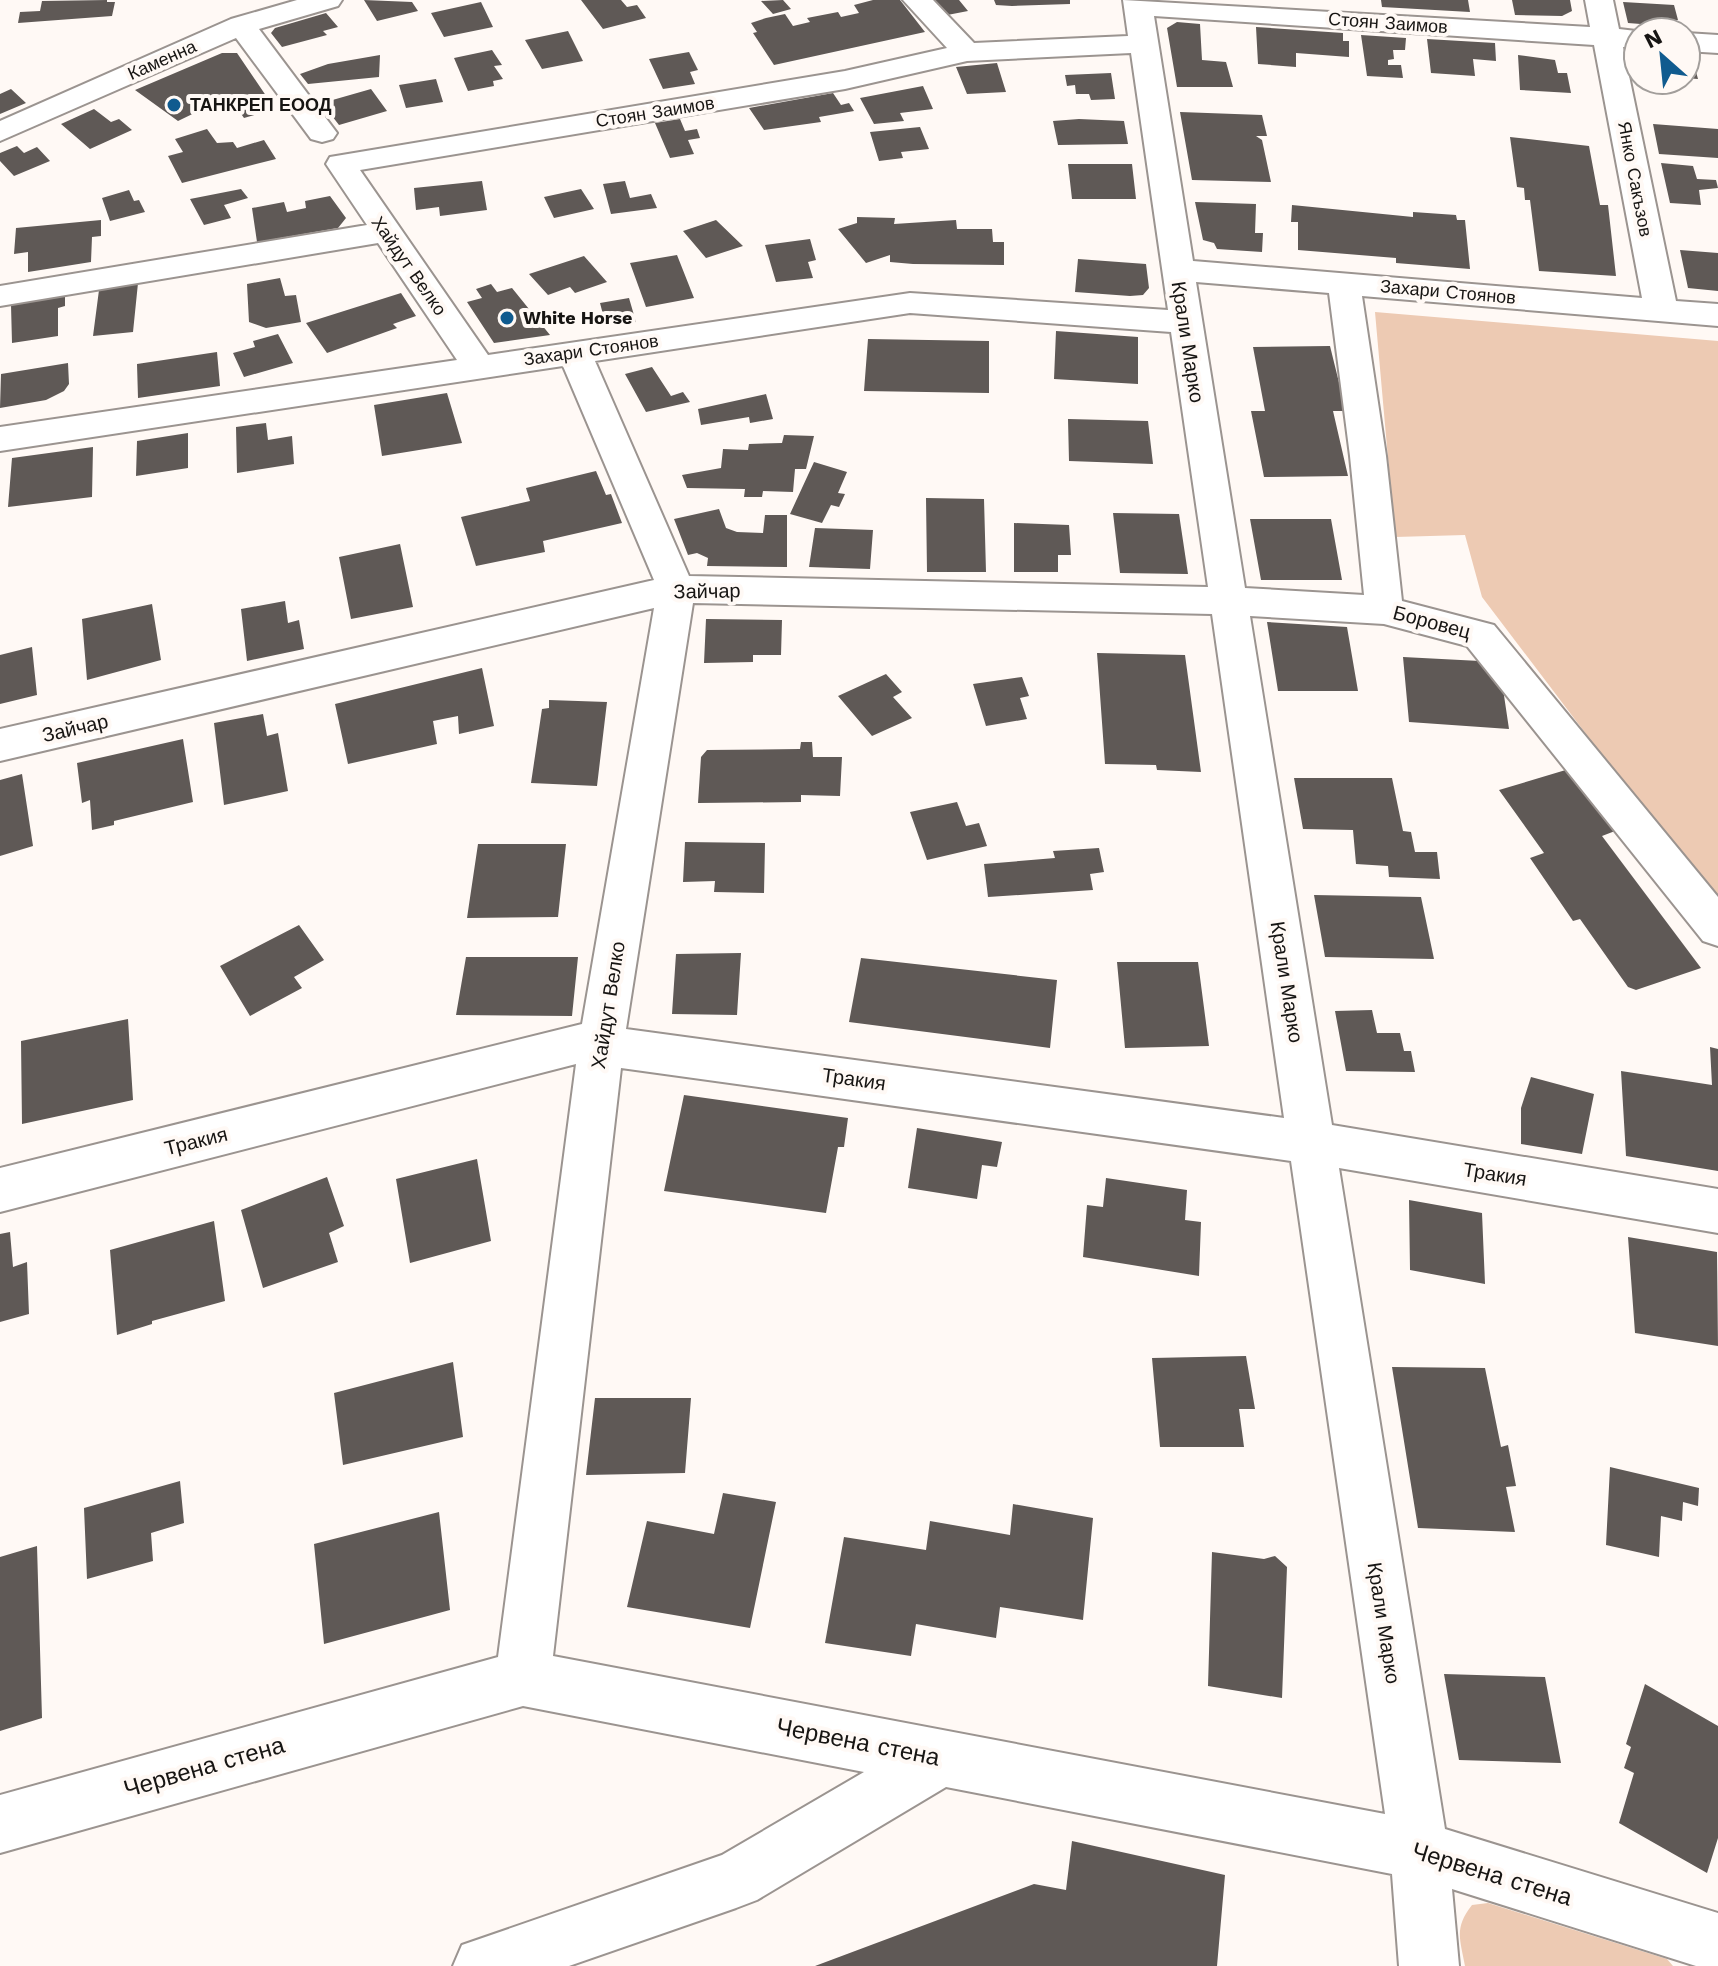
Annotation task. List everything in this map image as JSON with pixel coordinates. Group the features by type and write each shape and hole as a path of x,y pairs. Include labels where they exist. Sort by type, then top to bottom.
{"street":[{"name":"Каменна","path":"0,132 236,9 328,0"},
{"path":"917,0 967,52"},
{"name":"Янко Сакъзов","path":"1599,0 1661,310"},
{"path":"236,9 322,133"},
{"name":"Стоян Заимов","path":"341,164 845,80 1139,17 1622,38"},
{"name":"Крали Марко","path":"1139,17 1419,1850 1429,1966"},
{"name":"Хайдут Велко","path":"341,164 479,367"},
{"path":"0,296 385,232"},
{"name":"Захари Стоянов","path":"1177,270 1718,315"},
{"name":"Боровец","path":"1344,283 1368,456 1384,610 1480,635 1718,928"},
{"name":"Захари Стоянов","path":"0,439 910,303 1185,322"},
{"path":"575,353 676,589"},
{"name":"Хайдут Велко","path":"523,1678 601,1043 676,589"},
{"name":"Зайчар","path":"0,745 676,589 1227,601 1384,610"},
{"name":"Тракия","path":"0,1190 583,1043 601,1043 1312,1143 1718,1211"},
{"name":"Червена стена","path":"0,1824 523,1678 1419,1850 1718,1943"},
{"path":"483,1966 736,1879 942,1758"}],"shaded area":[{"path":"1375,312 1718,341 1718,908 1482,597 1465,535 1395,537"},
{"path":"1488,1903 1667,1959 1673,1966 1465,1966 1460,1934 1463,1920 1472,1905"}],"building":[{"path":"364,0 412,2 418,11 377,21"},
{"path":"581,0 621,0 627,7 637,5 646,18 603,29"},
{"path":"783,0 791,9 773,14 761,1"},
{"path":"873,0 900,0 925,32 774,65 753,33 757,32 751,23 766,18 785,14 793,26 810,22 807,18 838,12 841,17 859,13 854,5"},
{"path":"925,0 959,0 968,11 937,17"},
{"path":"994,0 1070,0 1070,4 1012,6 996,5"},
{"path":"1381,0 1468,0 1470,12 1382,7"},
{"path":"1512,0 1570,0 1572,11 1562,16 1515,15"},
{"path":"42,1 115,2 112,16 18,23 20,12 40,11"},
{"path":"481,2 493,27 444,37 431,13"},
{"path":"1623,2 1674,5 1677,16 1626,16"},
{"path":"326,13 338,27 323,31 327,35 282,47 271,33 275,28"},
{"path":"1177,22 1200,24 1202,60 1226,62 1233,87 1177,87 1167,28"},
{"path":"1256,27 1343,33 1343,41 1349,41 1349,57 1296,53 1296,67 1258,64"},
{"path":"568,31 583,61 542,69 525,40"},
{"path":"1361,35 1406,38 1405,50 1393,50 1394,59 1388,60 1388,65 1401,65 1403,78 1367,76"},
{"path":"1427,39 1495,43 1496,61 1473,59 1475,76 1431,73"},
{"path":"492,50 502,65 494,66 503,79 493,81 494,86 468,91 454,58"},
{"path":"689,52 698,70 690,72 695,84 663,89 649,59"},
{"path":"222,53 237,53 275,109 244,118 237,108 217,113 209,106 178,121 135,90"},
{"path":"380,55 379,77 308,84 300,74 328,64"},
{"path":"1518,55 1555,60 1558,73 1567,73 1571,93 1520,90"},
{"path":"997,63 1006,92 967,94 956,67"},
{"path":"1111,73 1115,99 1091,100 1089,94 1076,94 1075,85 1067,86 1065,75"},
{"path":"436,79 443,102 406,108 399,85"},
{"path":"923,86 933,109 900,113 904,121 874,124 860,98"},
{"path":"11,89 26,103 0,114 0,94"},
{"path":"371,89 387,111 339,125 322,103"},
{"path":"833,93 841,105 849,103 854,111 819,117 821,122 764,130 749,108"},
{"path":"94,109 111,122 119,119 132,130 90,149 61,124"},
{"path":"1180,112 1262,115 1267,136 1256,136 1262,140 1271,182 1192,180"},
{"path":"680,119 685,131 697,129 700,138 688,140 694,154 670,158 655,123"},
{"path":"1053,121 1124,121 1128,144 1058,145"},
{"path":"1653,124 1718,129 1718,158 1659,154"},
{"path":"920,127 929,149 901,152 903,158 879,161 870,132"},
{"path":"207,129 217,143 233,142 237,148 264,140 276,159 182,183 168,156 183,152 175,139"},
{"path":"1510,137 1589,146 1600,205 1608,205 1616,276 1539,271 1530,200 1525,200 1524,188 1517,187"},
{"path":"17,146 24,153 37,147 50,161 14,176 0,161 0,153"},
{"path":"1661,163 1693,166 1697,179 1716,180 1718,188 1699,190 1701,205 1670,203"},
{"path":"1068,164 1132,164 1136,199 1072,199"},
{"path":"482,181 487,210 440,216 439,207 416,210 414,188"},
{"path":"625,181 630,198 651,194 657,208 611,214 603,184"},
{"path":"241,189 248,198 224,205 231,218 204,225 190,199"},
{"path":"581,189 594,209 554,218 544,197"},
{"path":"129,190 134,201 139,200 145,212 110,221 102,198"},
{"path":"330,196 346,218 338,228 257,242 252,208 284,202 287,212 306,208 305,201"},
{"path":"1195,202 1256,204 1255,233 1263,233 1262,252 1217,249 1214,243 1203,240"},
{"path":"1292,205 1413,217 1413,212 1456,215 1457,220 1465,220 1470,269 1396,263 1396,258 1298,250 1298,222 1291,222"},
{"path":"857,217 895,218 894,224 956,220 957,229 992,229 993,242 1004,242 1004,265 890,262 890,255 866,263 838,229 857,223"},
{"path":"101,220 101,236 92,237 91,262 28,272 28,252 14,254 16,228"},
{"path":"716,220 743,246 706,258 683,231"},
{"path":"810,239 816,260 808,262 813,278 776,282 765,245"},
{"path":"1680,250 1718,253 1718,291 1688,288"},
{"path":"677,255 694,298 646,307 630,263"},
{"path":"584,256 607,282 575,293 570,287 548,295 529,274"},
{"path":"1078,259 1146,264 1149,288 1143,295 1130,296 1075,292"},
{"path":"280,278 285,296 296,295 301,322 266,328 249,322 247,284"},
{"path":"138,283 133,332 93,336 99,290"},
{"name":"White Horse","path":"491,284 497,292 512,288 550,335 494,343 467,302 482,298 476,289"},
{"path":"401,293 416,316 393,324 397,328 327,353 306,323"},
{"path":"65,296 65,306 58,308 58,336 12,343 11,305"},
{"path":"629,298 636,322 606,326 600,303"},
{"path":"1056,331 1138,337 1138,384 1054,379"},
{"path":"278,334 293,363 244,377 233,353 255,347 253,341"},
{"path":"868,339 989,341 989,393 864,391"},
{"path":"1330,346 1346,411 1333,411 1348,476 1264,477 1251,411 1265,411 1253,347"},
{"path":"217,352 220,386 138,398 137,364"},
{"path":"68,363 69,384 64,391 46,400 0,408 1,374"},
{"path":"652,367 671,396 683,392 690,402 646,412 625,374"},
{"path":"447,393 462,443 382,456 374,405"},
{"path":"766,394 773,419 750,423 749,417 701,425 698,409"},
{"path":"1068,419 1148,421 1153,464 1069,461"},
{"path":"266,423 268,440 292,436 294,464 237,473 236,427"},
{"path":"188,433 188,468 136,476 137,441"},
{"path":"784,435 814,436 806,469 795,469 793,492 763,491 762,497 744,497 745,489 687,488 682,475 721,468 723,449 748,450 749,444 782,443"},
{"path":"93,447 92,497 8,507 12,458"},
{"path":"814,462 847,472 838,493 845,494 839,507 831,505 822,523 790,514"},
{"path":"596,471 606,495 611,494 622,523 543,541 545,552 476,566 461,517 530,501 526,488"},
{"path":"926,498 984,499 986,572 927,572"},
{"path":"719,509 726,528 737,532 763,533 765,515 787,515 787,567 707,566 708,558 697,553 688,555 674,519"},
{"path":"1113,513 1179,514 1188,574 1120,573"},
{"path":"1250,519 1331,519 1342,580 1261,580"},
{"path":"1014,523 1069,525 1071,555 1058,555 1058,572 1014,572"},
{"path":"815,528 873,530 870,569 809,567"},
{"path":"400,544 413,607 351,619 339,557"},
{"path":"285,601 288,623 299,620 304,649 247,661 241,609"},
{"path":"152,604 161,660 87,680 82,619"},
{"path":"706,619 782,620 781,655 753,655 753,662 704,663"},
{"path":"1267,622 1347,627 1358,691 1278,691"},
{"path":"32,647 37,695 0,704 0,655"},
{"path":"1097,653 1185,655 1201,772 1157,770 1156,765 1105,764"},
{"path":"1403,657 1499,662 1509,729 1409,722"},
{"path":"482,668 494,726 459,734 458,716 433,721 437,744 348,764 335,704"},
{"path":"886,674 902,692 893,697 912,718 872,736 838,696"},
{"path":"1022,677 1029,696 1020,698 1027,719 986,726 973,684"},
{"path":"549,700 607,702 597,786 531,783 542,709 549,708"},
{"path":"263,714 267,736 278,733 288,791 224,805 214,723"},
{"path":"183,739 193,802 114,821 114,825 92,830 90,800 82,803 77,763"},
{"path":"801,742 812,742 813,757 842,757 840,796 801,795 801,802 698,803 701,757 707,750 800,749"},
{"path":"1569,769 1615,831 1602,836 1701,968 1636,990 1628,987 1580,919 1573,921 1530,858 1544,853 1499,790"},
{"path":"22,774 33,846 0,856 0,780"},
{"path":"1294,778 1392,778 1403,831 1411,832 1415,852 1437,852 1440,879 1389,877 1388,866 1356,864 1353,830 1303,829"},
{"path":"957,802 966,826 979,823 987,846 927,860 910,812"},
{"path":"685,842 765,843 764,893 714,892 715,881 683,882"},
{"path":"478,844 566,844 558,917 467,918"},
{"path":"1099,848 1104,872 1090,874 1093,890 988,897 984,864 1055,858 1053,851"},
{"path":"1314,895 1421,897 1434,959 1325,957"},
{"path":"299,925 324,960 294,977 302,988 250,1016 220,966"},
{"path":"741,953 737,1015 672,1014 676,954"},
{"path":"466,957 578,957 572,1016 456,1015"},
{"path":"861,958 1057,980 1050,1048 849,1022"},
{"path":"1117,962 1198,962 1209,1046 1125,1048"},
{"path":"1372,1010 1377,1033 1400,1033 1404,1051 1411,1051 1415,1072 1346,1071 1335,1011"},
{"path":"128,1019 133,1100 22,1124 21,1041"},
{"path":"1710,1047 1718,1049 1718,1171 1626,1156 1621,1071 1712,1085"},
{"path":"1531,1077 1594,1094 1582,1154 1521,1144 1521,1108"},
{"path":"684,1095 848,1118 844,1147 838,1147 826,1213 664,1191"},
{"path":"917,1128 1002,1142 997,1167 982,1165 977,1199 908,1188"},
{"path":"477,1159 491,1241 410,1263 396,1179"},
{"path":"327,1177 344,1226 329,1233 338,1262 263,1288 241,1210"},
{"path":"1106,1178 1187,1190 1185,1220 1201,1222 1199,1276 1083,1257 1087,1205 1103,1207"},
{"path":"1409,1200 1482,1213 1485,1284 1410,1270"},
{"path":"214,1221 225,1301 152,1321 152,1324 117,1335 110,1250"},
{"path":"10,1232 13,1267 27,1262 29,1314 0,1322 0,1234"},
{"path":"1628,1237 1717,1252 1718,1346 1635,1333"},
{"path":"1246,1356 1255,1409 1239,1409 1244,1447 1160,1447 1152,1358"},
{"path":"453,1362 463,1437 343,1465 334,1393"},
{"path":"1392,1367 1485,1368 1501,1447 1508,1445 1516,1486 1506,1487 1515,1532 1418,1528"},
{"path":"595,1398 691,1398 685,1473 586,1475"},
{"path":"1610,1467 1699,1488 1698,1506 1683,1502 1682,1521 1661,1516 1659,1557 1606,1545"},
{"path":"180,1481 184,1523 151,1533 153,1561 87,1579 84,1508"},
{"path":"723,1493 776,1502 750,1628 627,1607 647,1521 714,1534"},
{"path":"1013,1504 1093,1518 1083,1620 1000,1607 996,1638 916,1624 911,1656 825,1643 844,1537 926,1550 930,1521 1010,1535"},
{"path":"439,1512 450,1610 324,1644 314,1544"},
{"path":"37,1546 42,1718 0,1731 0,1557"},
{"path":"1212,1552 1264,1559 1275,1556 1287,1567 1282,1698 1208,1686"},
{"path":"1444,1674 1545,1677 1561,1763 1459,1760"},
{"path":"1645,1684 1718,1726 1718,1838 1707,1873 1619,1823 1634,1773 1624,1768 1631,1747 1626,1744"},
{"path":"1072,1841 1225,1875 1217,1966 815,1966 1034,1884 1066,1890"}],"place":[{"name":"ТАНКРЕП ЕООД","path":"174,105"},
{"name":"White Horse","path":"507,318"}]}
